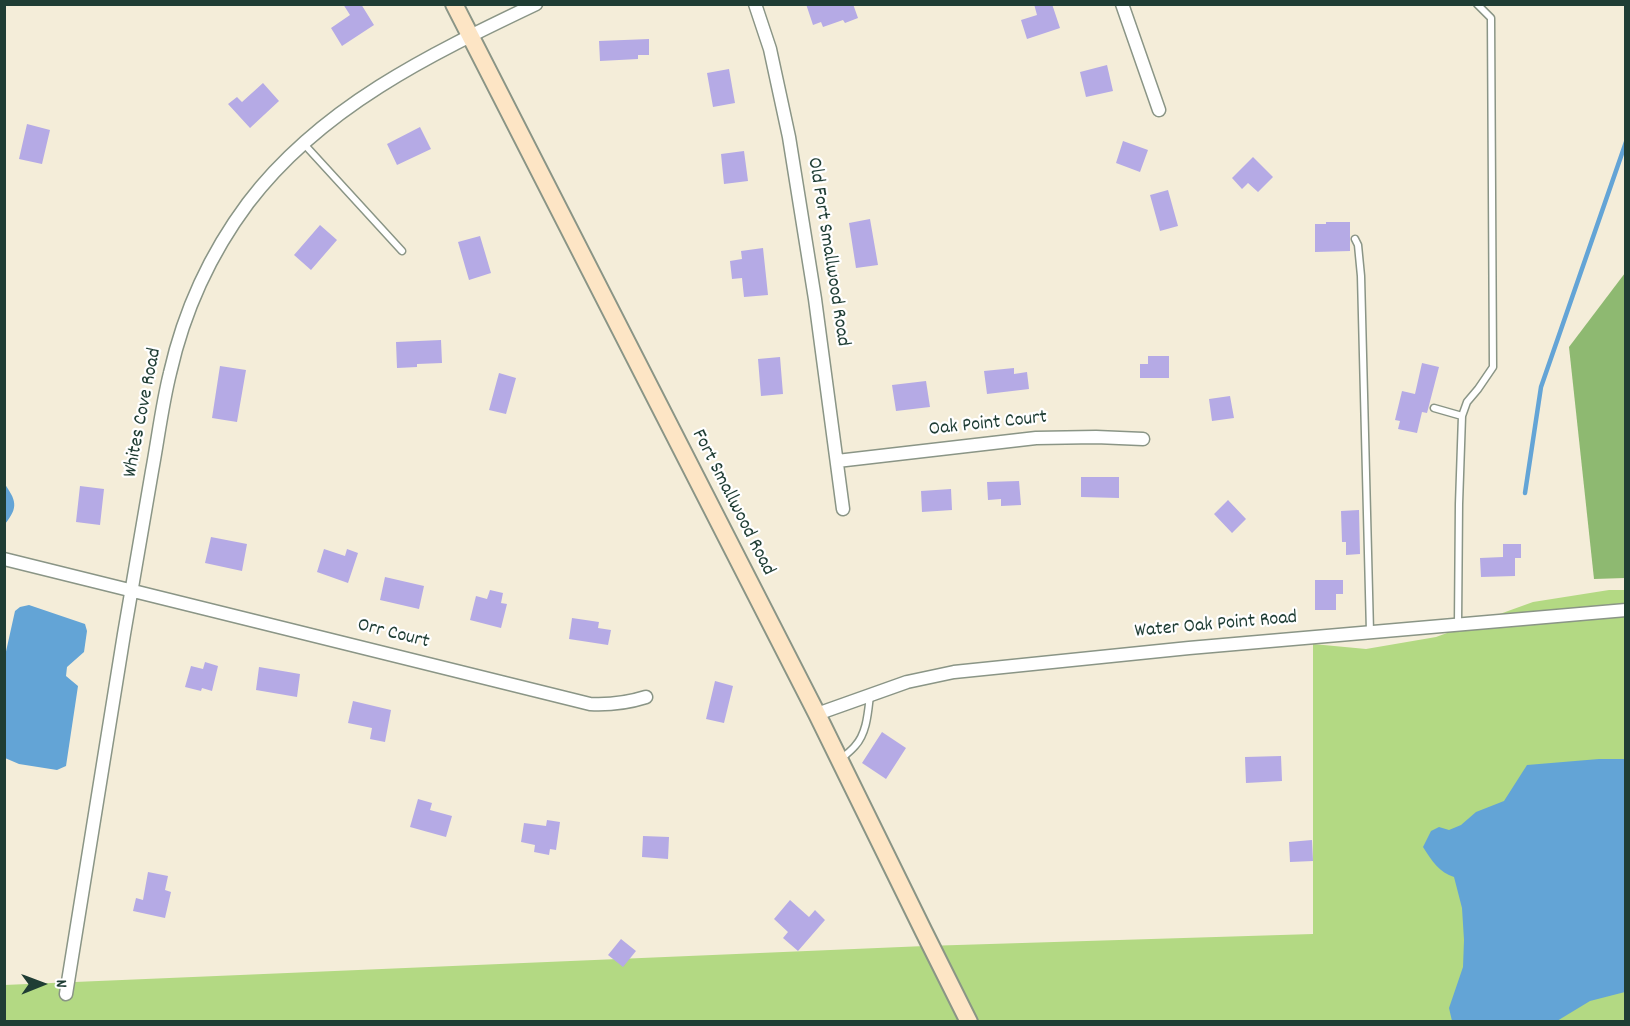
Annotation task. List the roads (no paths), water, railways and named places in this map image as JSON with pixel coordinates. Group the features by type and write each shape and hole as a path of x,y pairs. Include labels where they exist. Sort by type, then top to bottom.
{"main road":[{"name":"Fort Smallwood Road","path":"454,4 817,714 969,1022"}],"street":[{"name":"Whites Cove Road","path":"66,994 131,591 169,374 189,309 205,273 225,237 250,201 303,144 335,116 389,80 469,36 536,4"},
{"name":"Old Fort Smallwood Road","path":"755,4 770,49 789,137 815,299 843,509"},
{"path":"1122,4 1159,110"},
{"name":"Oak Point Court","path":"837,461 1036,438 1143,439"},
{"name":"Orr Court","path":"4,559 590,704 626,703 646,698"},
{"name":"Water Oak Point Road","path":"817,714 907,682 985,668 1626,610"}],"lane":[{"path":"1458,624 1462,416 1467,402 1493,367 1491,18 1477,4"},
{"path":"303,144 402,251"},
{"path":"1355,239 1358,245 1361,276 1370,633"},
{"path":"1434,408 1462,416"},
{"path":"840,760 856,746 862,734 867,719 870,695"}],"water":[{"path":"4,483 14,504 12,513 5,524"},
{"path":"29,605 85,624 87,631 84,652 67,667 66,676 78,686 66,766 57,770 19,764 5,758 5,656 15,611"},
{"path":"1625,759 1625,992 1590,1001 1557,1021 1452,1021 1449,1008 1463,967 1462,908 1454,877 1440,869 1423,847 1431,831 1439,827 1449,830 1461,825 1476,812 1504,801 1527,765"}],"waterway":[{"path":"1525,493 1541,387 1626,142"}]}
